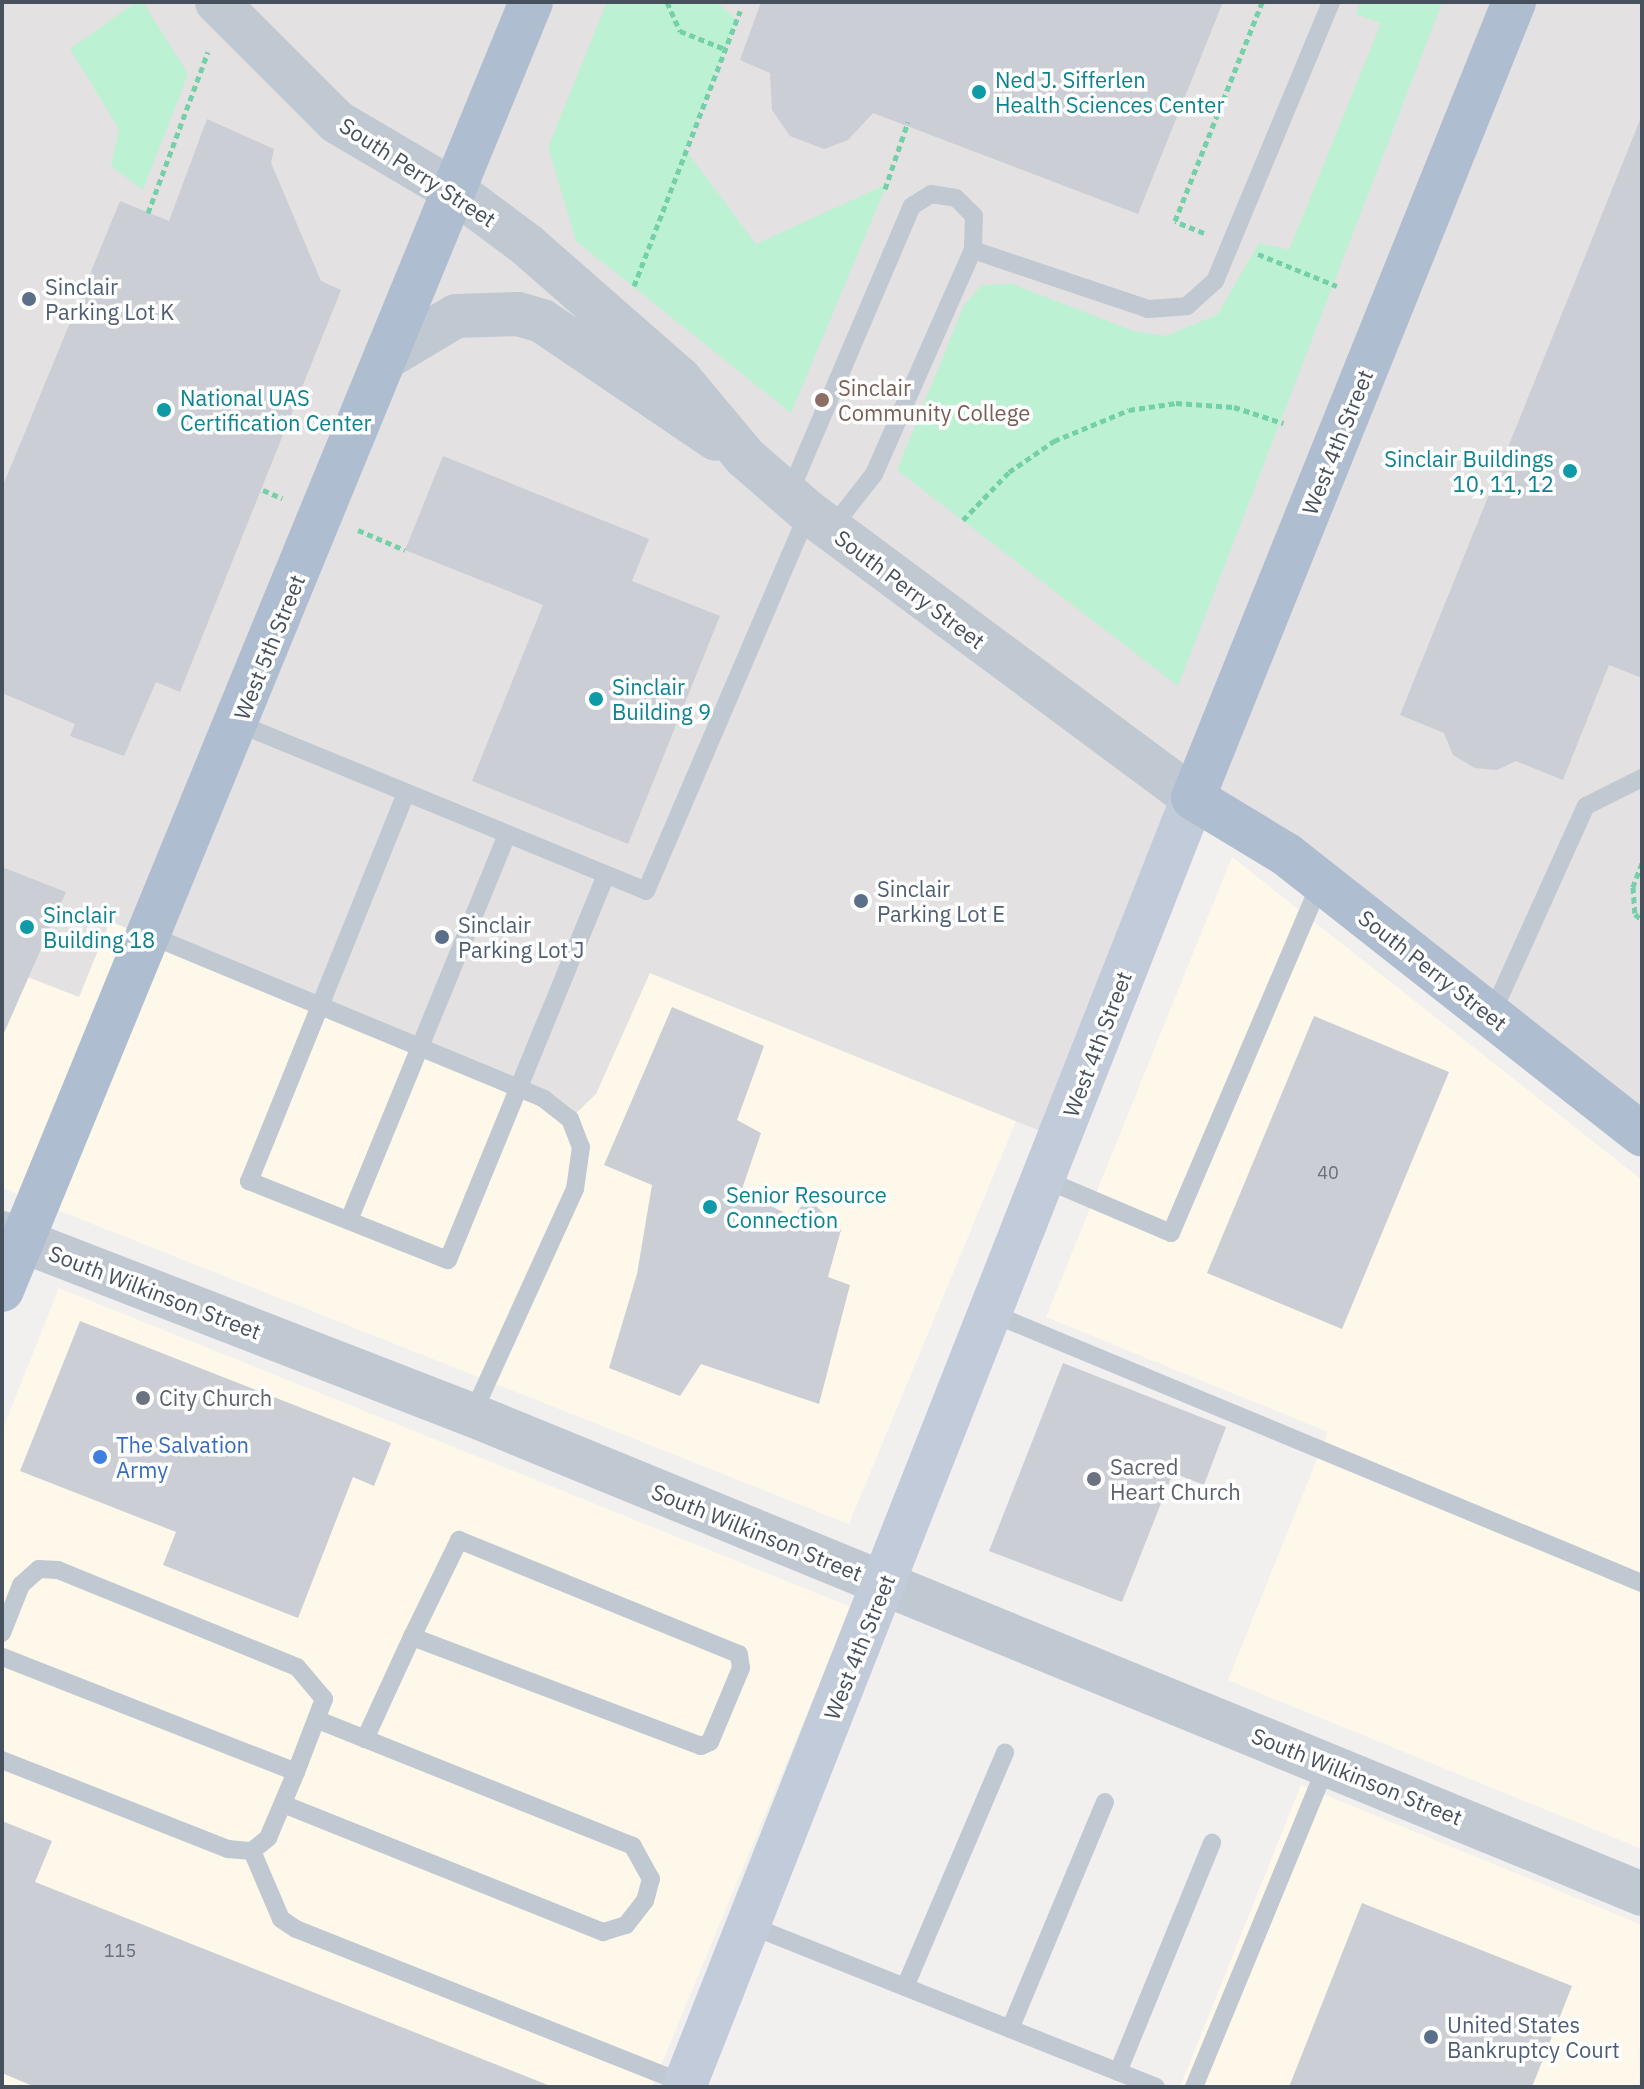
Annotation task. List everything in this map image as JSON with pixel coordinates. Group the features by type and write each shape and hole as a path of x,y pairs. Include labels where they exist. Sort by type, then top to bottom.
{"main road":[{"name":"West 5th Street","path":"2,1290 12,1237 149,935 456,192 531,2"},
{"name":"West 4th Street","path":"684,2085 1193,798 1513,2"},
{"name":"South Perry Street","path":"1193,798 1321,882 1642,1134"}],"street":[{"name":"South Perry Street","path":"217,2 337,122 456,192 680,379 745,457 809,512 1193,798"},
{"path":"387,357 456,316 518,314 542,321 745,457"},
{"name":"South Wilkinson Street","path":"12,1237 472,1415 1642,1894"}],"lane":[{"path":"973,250 1148,309 1187,306 1215,281 1331,2"},
{"path":"237,723 646,891 809,512 912,206 931,194 956,198 974,216 973,250 874,474 809,512"},
{"path":"1491,1016 1586,806 1642,778"},
{"path":"406,793 249,1181 448,1260 606,875"},
{"path":"349,1220 507,834"},
{"path":"1044,1179 1171,1233 1321,882"},
{"path":"149,935 518,1088 570,1119 581,1147 577,1175 472,1415"},
{"path":"991,1313 1642,1583"},
{"path":"365,1739 412,1637 459,1540 739,1654 741,1668 710,1742 701,1746 412,1637"},
{"path":"2,1633 21,1585 39,1569 58,1570 297,1667 324,1699 268,1838 252,1851 228,1849 2,1760"},
{"path":"2,1657 296,1772"},
{"path":"283,1804 603,1932 626,1925 645,1901 651,1879 633,1846 316,1719"},
{"path":"905,1987 1005,1752"},
{"path":"1194,2087 1327,1764"},
{"path":"1010,2029 1105,1802"},
{"path":"1118,2072 1212,1843"},
{"path":"252,1851 281,1919 296,1929 684,2085"},
{"path":"749,1925 1156,2087"}],"path":[{"path":"667,2 680,31 725,49"},
{"path":"631,293 740,11"},
{"path":"148,213 211,44"},
{"path":"963,520 1009,472 1054,441 1129,410 1176,403 1234,407 1283,423"},
{"path":"1642,863 1633,887 1635,914 1642,920"}],"shaded area":[{"name":"Sinclair Community College","path":"2,2 1642,2 1642,1134 1194,798 1060,1139 650,973 596,1094 570,1119 110,921 79,997 2,967"},
{"path":"1232,857 1642,1180 1642,1849 1228,1680 1328,1432 1046,1317"},
{"path":"110,920 544,1099 596,1094 649,973 1016,1121 849,1524 2,1188 2,967"},
{"path":"59,1288 851,1607 652,2087 2,2087 2,1431"},
{"path":"1301,1785 1642,1925 1639,2087 1180,2087"}],"green space":[{"path":"136,2 143,2 188,74 143,190 111,166 119,129 70,49"},
{"path":"607,2 716,2 737,20 685,149 756,244 887,184 791,413 576,241 548,147"},
{"path":"1360,2 1442,3 1178,686 897,470 964,305 982,285 1012,284 1134,331 1165,336 1217,315 1259,243 1289,250 1381,23 1356,14"}],"building":[{"name":"Ned J. Sifferlen Health Sciences Center","path":"761,2 1223,2 1138,214 873,113 848,140 824,149 790,136 772,110 770,73 740,60"},
{"name":"National UAS Certification Center","path":"207,119 274,149 271,163 321,281 341,290 180,692 156,682 124,756 70,736 75,724 2,693 2,488 120,201 169,221"},
{"name":"Sinclair Buildings 10, 11, 12","path":"1640,120 1642,678 1609,665 1563,780 1516,761 1497,770 1475,768 1453,755 1444,733 1400,715"},
{"name":"Sinclair Building 9","path":"443,456 649,539 632,581 720,616 628,844 472,781 543,605 405,550"},
{"name":"Sinclair Building 18","path":"2,867 66,892 4,1033 2,1033"},
{"name":"Senior Resource Connection","path":"672,1007 764,1046 737,1120 761,1133 741,1192 794,1217 807,1197 841,1230 828,1277 850,1285 819,1404 701,1364 680,1396 609,1368 637,1274 652,1185 604,1165"},
{"path":"1314,1016 1449,1072 1342,1329 1207,1273"},
{"path":"80,1321 391,1443 374,1486 353,1477 298,1618 163,1565 176,1532 20,1471"},
{"name":"Sacred Heart Church","path":"1063,1363 1226,1427 1204,1485 1173,1473 1122,1602 989,1551"},
{"path":"2,1821 52,1841 35,1882 553,2087 35,2087 2,2073"},
{"name":"United States Bankruptcy Court","path":"1362,1903 1572,1986 1532,2087 1289,2087"}],"place":[{"name":"Ned J. Sifferlen Health Sciences Center","path":"979,92"},
{"name":"Sinclair Parking Lot K","path":"29,299"},
{"name":"Sinclair Community College","path":"822,400"},
{"name":"National UAS Certification Center","path":"164,410"},
{"name":"Sinclair Buildings 10, 11, 12","path":"1570,471"},
{"name":"Sinclair Building 9","path":"596,699"},
{"name":"Sinclair Parking Lot E","path":"861,901"},
{"name":"Sinclair Building 18","path":"27,927"},
{"name":"Sinclair Parking Lot J","path":"442,937"},
{"name":"Senior Resource Connection","path":"710,1207"},
{"name":"City Church","path":"143,1398"},
{"name":"The Salvation Army","path":"100,1457"},
{"name":"Sacred Heart Church","path":"1094,1479"},
{"name":"United States Bankruptcy Court","path":"1431,2037"}]}
